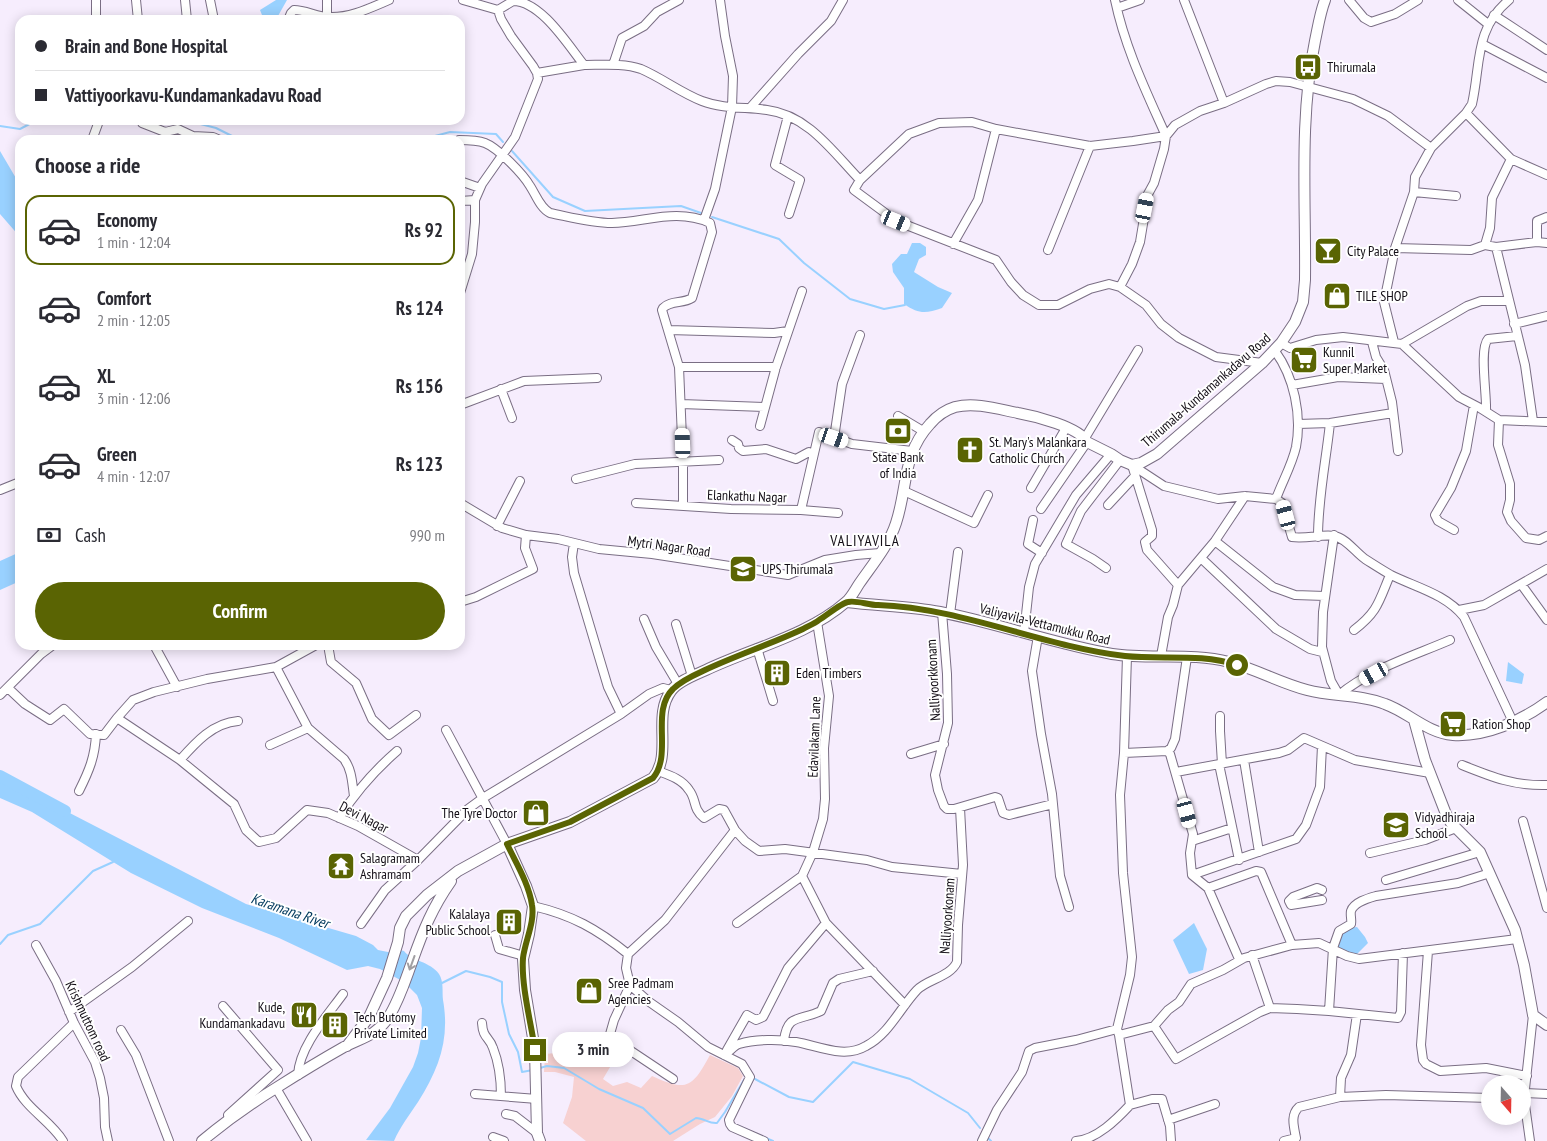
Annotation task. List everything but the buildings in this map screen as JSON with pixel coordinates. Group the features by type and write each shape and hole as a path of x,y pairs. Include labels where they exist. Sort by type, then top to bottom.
{"main road":[{"name":"Thirumala-Kundamankadavu Road","path":"1132,464 1141,463 1158,454 1262,363 1278,347 1295,322 1303,302 1306,280 1305,124 1308,87 1311,62 1325,0"},
{"path":"347,1046 369,1017 387,978 398,942 400,928 406,916 427,895 458,871 507,844 570,822 653,778 658,772 662,760 663,710 666,699 675,687 692,676 817,622 847,602 880,553 896,524 904,491 906,470 912,451 923,431 935,418 954,407 963,406 981,406 1034,416 1066,428 1120,460 1132,464"},
{"name":"Valiyavila-Vettamukku Road","path":"847,602 946,613 1084,649 1127,656 1187,657 1228,662 1306,690 1360,697 1380,702 1431,729 1450,735 1477,734 1513,722 1532,713 1547,702"},
{"path":"1414,720 1430,773 1446,814 1456,828 1480,852 1515,930 1524,965 1533,1015 1547,1024"},
{"path":"1419,738 1431,729"},
{"path":"507,844 533,906 524,956 525,990 537,1068 537,1138"},
{"path":"202,1141 229,1119 276,1088 377,1030 387,1019 399,999 436,901 458,871"}],"street":[{"path":"96,0 96,15"},
{"path":"136,0 138,15"},
{"path":"185,0 186,15"},
{"path":"210,0 213,15"},
{"path":"327,0 327,15"},
{"path":"365,0 365,9"},
{"path":"346,15 389,0"},
{"path":"463,0 498,10 513,1 527,4 538,11 584,65"},
{"path":"613,65 622,38 644,26 657,12 679,0"},
{"path":"704,220 715,189 732,107 733,76 724,36 720,0"},
{"path":"750,108 798,54 831,21 842,0"},
{"path":"1140,0 1116,4 1121,29 1128,48 1166,136"},
{"path":"1184,0 1224,103"},
{"path":"1348,0 1364,18 1371,22 1395,14 1418,0"},
{"path":"1458,0 1488,24"},
{"path":"1509,0 1488,24 1482,44 1472,104 1466,113 1431,148 1415,177 1414,192 1395,248 1384,302 1398,343 1458,397 1499,420 1547,422"},
{"path":"289,15 294,10 319,15"},
{"path":"465,277 472,254 475,200 480,188 515,137 538,79 537,73 508,32 498,10"},
{"path":"1494,15 1547,50"},
{"path":"1482,44 1547,78"},
{"path":"537,73 584,65 613,65 640,69 704,102 732,107 770,110 805,124 819,136 860,180"},
{"path":"1120,288 1140,242 1148,194 1154,183 1166,136 1175,124 1200,111 1224,103 1266,84 1276,81 1290,82 1353,99 1388,116 1431,148"},
{"path":"1466,113 1512,159 1547,175"},
{"path":"788,116 775,165 800,180 789,214"},
{"path":"1166,136 1090,146 996,129 972,122 939,123 909,134 860,180 854,190 896,221 996,260 1011,282 1023,295 1039,305 1058,305 1090,290 1110,284 1120,288 1146,305 1161,324 1179,338 1216,357 1262,363"},
{"path":"146,125 165,132 178,129 192,135"},
{"path":"953,244 978,200 996,129"},
{"path":"465,140 473,140 494,147 501,156 522,174 546,211 550,213 611,223 686,215 710,223 712,232 696,287 690,300 669,303 663,308 663,314 679,367 683,506"},
{"path":"1048,250 1090,146"},
{"path":"1485,245 1490,228 1492,198 1512,159"},
{"path":"465,183 480,188"},
{"path":"1414,192 1456,196"},
{"path":"465,201 475,200"},
{"path":"1538,242 1537,221 1547,217"},
{"path":"1395,248 1471,250 1485,245 1496,247 1538,242 1547,243"},
{"path":"1496,247 1525,365 1533,421"},
{"path":"760,426 776,367 802,291"},
{"path":"1276,499 1296,448 1298,424 1292,385 1278,347 1290,348 1316,340 1344,337 1372,342 1398,343 1481,301 1509,302"},
{"path":"1514,324 1547,316"},
{"path":"668,330 774,333 788,331"},
{"path":"834,438 842,384 860,335"},
{"path":"1486,411 1483,353 1486,341 1488,339 1517,336"},
{"path":"1372,342 1376,357 1384,370 1392,402 1398,451"},
{"path":"1041,510 1086,440 1138,350"},
{"path":"679,367 776,367"},
{"path":"1292,385 1338,377 1386,379"},
{"path":"465,403 524,381 597,378"},
{"path":"501,389 512,418"},
{"path":"681,404 765,406"},
{"path":"1454,530 1438,521 1435,515 1451,488 1466,451 1474,405"},
{"path":"1298,424 1330,423 1393,413"},
{"path":"898,416 923,431"},
{"path":"1499,420 1498,445 1510,484 1510,500 1507,512 1511,521 1526,538 1539,540 1547,536"},
{"path":"1318,537 1322,474 1330,423"},
{"path":"1031,488 1066,428"},
{"name":"Elankathu Nagar","path":"636,503 801,510 819,432 852,444 912,451"},
{"path":"732,440 743,451 766,449 796,459 809,452 813,454"},
{"path":"1024,633 1029,587 1035,564 1076,495 1111,454"},
{"path":"576,479 635,464 719,460"},
{"path":"1106,568 1066,544 1081,511 1120,460"},
{"path":"1132,464 1152,530 1152,536 1145,542 1146,550 1178,585"},
{"path":"1132,464 1164,486 1218,499 1245,496 1276,499 1282,502 1292,537 1305,539 1334,536 1342,538 1364,558 1390,575 1433,593 1459,610 1467,622 1513,722"},
{"path":"1108,505 1135,476"},
{"path":"497,526 520,481"},
{"path":"0,490 15,484"},
{"path":"904,491 974,523 988,495"},
{"path":"1161,656 1168,617 1178,585 1202,559 1245,496"},
{"name":"Mytri Nagar Road","path":"465,507 497,526 526,535 599,549 652,554 788,575 825,560 880,553"},
{"path":"801,510 838,513"},
{"path":"1033,520 1028,544 1042,553"},
{"path":"465,600 533,569 525,548 526,535"},
{"path":"1334,536 1325,596 1322,652 1330,681 1339,695 1385,667 1450,640"},
{"path":"1215,541 1273,587 1295,595 1325,596"},
{"path":"574,543 572,557 574,573 608,687 621,714"},
{"name":"Nalliyoorkkonam","path":"958,552 946,613 948,723 935,776 944,806 947,809 960,808"},
{"path":"1202,559 1276,629 1310,649 1322,652"},
{"path":"1459,610 1484,605 1547,569"},
{"path":"1354,630 1376,610 1390,575"},
{"path":"1521,584 1547,620"},
{"path":"362,924 385,890 418,860 468,809 621,714 649,694 663,688 675,687 644,619"},
{"name":"Edavilakam Lane","path":"802,876 823,819 825,799 824,748 828,696 817,622"},
{"path":"676,624 692,676"},
{"path":"1038,636 1032,671 1053,804 1060,876 1070,907"},
{"path":"756,648 773,701"},
{"path":"0,695 46,650"},
{"path":"157,650 177,687"},
{"path":"8,688 25,704 50,720 64,709 90,734 104,735 133,700 207,679 276,667 307,650"},
{"path":"329,650 330,662 356,683 372,719 389,736 416,714"},
{"path":"1127,656 1124,753 1120,795 1123,873 1132,957 1118,1032 1130,1106"},
{"path":"1124,753 1167,751 1171,748 1175,739 1187,657"},
{"path":"276,667 308,728 344,759 348,765 351,770 354,796"},
{"path":"1220,716 1220,764 1239,860"},
{"name":"Devi Nagar","path":"117,718 180,760 234,804 246,830 259,842 276,838 307,810 328,813 358,826 418,860"},
{"path":"180,760 206,733 231,722 238,722"},
{"path":"270,744 308,728"},
{"path":"446,730 507,844"},
{"path":"79,790 91,768 96,734"},
{"path":"1176,772 1288,750 1304,738 1355,760 1430,773"},
{"path":"911,754 944,744"},
{"path":"1192,875 1296,839 1306,826 1320,788 1322,746"},
{"path":"339,818 354,796 397,751"},
{"path":"1167,751 1170,754 1176,772 1193,834 1190,864 1192,875 1208,888 1239,959"},
{"path":"1244,760 1259,852"},
{"path":"1462,765 1512,783 1528,785 1547,784"},
{"path":"658,772 675,778 690,790 696,811 704,818 719,809 724,810 735,830 759,850 785,848 867,860 892,867 962,874"},
{"path":"960,808 994,797 998,798 1003,813 1006,814 1053,804"},
{"name":"Nalliyoorkonam","path":"724,1055 738,1045 766,1041 796,1042 840,1052 866,1047 879,1038 922,986 950,971 957,962 962,874 960,808"},
{"path":"1524,821 1547,908"},
{"path":"1192,842 1232,828"},
{"path":"1370,853 1425,840 1456,828"},
{"path":"735,830 665,920 628,954 626,968 630,985 648,1001 678,1022 708,1047 742,1064 750,1077 729,1120 730,1124 732,1127 764,1141"},
{"path":"1386,880 1480,852"},
{"path":"1537,870 1547,868"},
{"path":"1208,888 1256,871 1261,872 1292,945"},
{"path":"1329,1011 1333,948 1339,931 1351,924 1352,909 1364,900 1376,896 1458,882 1490,873"},
{"path":"737,923 802,876 826,923 905,1005"},
{"path":"1322,890 1317,888 1293,897 1290,901 1291,905 1322,900"},
{"path":"533,906 571,917 585,926 600,932 628,954"},
{"path":"69,1012 132,967 188,921"},
{"path":"724,1055 747,1014 756,1020 763,1017 788,968 826,923"},
{"path":"495,934 499,949 524,956"},
{"path":"982,1141 997,1110 1022,1072 1029,1051 1035,1048 1154,1026 1178,1002 1191,984 1223,970 1239,959 1292,945 1320,943 1347,956 1359,959 1517,939"},
{"name":"Krishmuttom road","path":"36,945 56,981 74,1023 95,1062 104,1098 105,1127 108,1141"},
{"path":"1428,951 1421,1045 1423,1060 1426,1064 1440,1071 1486,1068 1522,1075"},
{"path":"1154,1026 1176,1059 1270,1008 1329,1011 1394,1018 1399,1016 1403,986 1404,953"},
{"path":"1252,955 1270,1008"},
{"path":"784,1041 790,1022 821,1011 833,983 838,978 873,971"},
{"path":"630,985 614,1020 610,1034 619,1044 673,1079"},
{"path":"298,1075 300,1058 317,1029 343,994"},
{"path":"222,1006 278,1070 228,1115 229,1119"},
{"path":"1340,1098 1340,1078 1351,1055 1357,1014"},
{"path":"1527,1075 1533,1015"},
{"path":"63,1141 41,1118 16,1086 18,1078 74,1023"},
{"path":"482,1023 483,1034 493,1046 499,1072 501,1096"},
{"path":"121,1030 136,1054 169,1141"},
{"path":"276,1088 307,1141"},
{"path":"475,1094 537,1099"},
{"path":"1531,1095 1547,1094"},
{"path":"1284,1141 1296,1140 1293,1117 1294,1111 1299,1107 1340,1098 1386,1095 1481,1098"},
{"path":"1076,1141 1086,1140 1130,1106 1152,1098 1162,1099 1171,1141"},
{"path":"1168,1120 1215,1104"},
{"path":"506,1114 515,1116 537,1138"},
{"path":"1528,1125 1530,1141"},
{"path":"493,1137 504,1141"}],"shaded area":[{"path":"611,1041 620,1050 603,1079 613,1086 627,1082 641,1088 652,1076 673,1084 687,1084 698,1074 710,1055 738,1068 743,1076 732,1096 715,1117 673,1141 586,1141 563,1123 572,1097 574,1077 555,1072 544,1072 545,1054 588,1050 603,1053"}],"water":[{"path":"276,0 287,0 279,15 262,15 260,10"},
{"path":"0,151 15,176 15,231 0,214"},
{"path":"912,243 920,243 926,247 926,255 919,259 914,272 938,287 952,293 942,308 922,312 904,304 904,288 893,272 892,264 901,254 907,254"},
{"path":"15,554 15,583 0,590 0,561"},
{"path":"1508,662 1524,674 1522,684 1506,681"},
{"path":"0,777 246,904 356,936 373,945 378,950 393,953 400,950 404,951 435,970 442,980 443,987 444,1041 432,1078 394,1141 366,1140 390,1108 413,1067 418,1053 421,1038 422,1008 417,995 404,982 380,969 368,966 347,970 279,938 202,908 131,873 32,812 0,798"},
{"path":"1194,923 1207,949 1203,970 1189,974 1173,940"},
{"path":"1357,927 1368,943 1356,955 1338,950 1341,933 1349,928"}],"waterway":[{"path":"0,126 20,129 28,125"},
{"path":"204,125 230,135"},
{"path":"439,135 450,132 496,134 503,142"},
{"path":"512,151 553,197 585,211 681,206 701,213"},
{"path":"712,217 779,239 804,263 850,299 884,309 905,305"},
{"name":"Karamana River","path":"0,776 65,811"},
{"path":"0,944 8,935 40,924 93,871 113,862"},
{"path":"440,984 466,971 502,982 502,1002 509,1034 518,1052 522,1072 533,1070"},
{"path":"755,1079 789,1097 813,1102 853,1062 910,1079 968,1113 980,1128"},
{"path":"540,1068 547,1066 564,1068 599,1089 643,1108 670,1134 696,1118 717,1123 744,1080"},
{"path":"736,1125 773,1141"},
{"path":"988,1138 991,1141"}],"place":[{"name":"Thirumala","path":"1308,67"},
{"name":"City Palace","path":"1328,251"},
{"name":"TILE SHOP","path":"1337,296"},
{"name":"Kunnil Super Market","path":"1304,360"},
{"name":"State Bank of India","path":"898,431"},
{"name":"St. Mary's Malankara Catholic Church","path":"970,450"},
{"name":"UPS Thirumala","path":"743,569"},
{"name":"Eden Timbers","path":"777,673"},
{"name":"Ration Shop","path":"1453,724"},
{"name":"The Tyre Doctor","path":"536,813"},
{"name":"Vidyadhiraja School","path":"1396,825"},
{"name":"Salagramam Ashramam","path":"341,866"},
{"name":"Kalalaya Public School","path":"509,922"},
{"name":"Sree Padmam Agencies","path":"589,991"},
{"name":"Kude, Kundamankadavu","path":"304,1015"},
{"name":"Tech Butomy Private Limited","path":"335,1025"}],"district":[{"name":"VALIYAVILA","path":"865,541"}],"route":[{"path":"535,1050 525,990 523,959 533,906 507,844 570,822 653,778 658,772 662,760 663,710 666,699 671,690 692,676 719,663 786,637 817,622 847,602 942,612 1084,649 1112,654 1187,657 1217,660 1237,665"}]}
